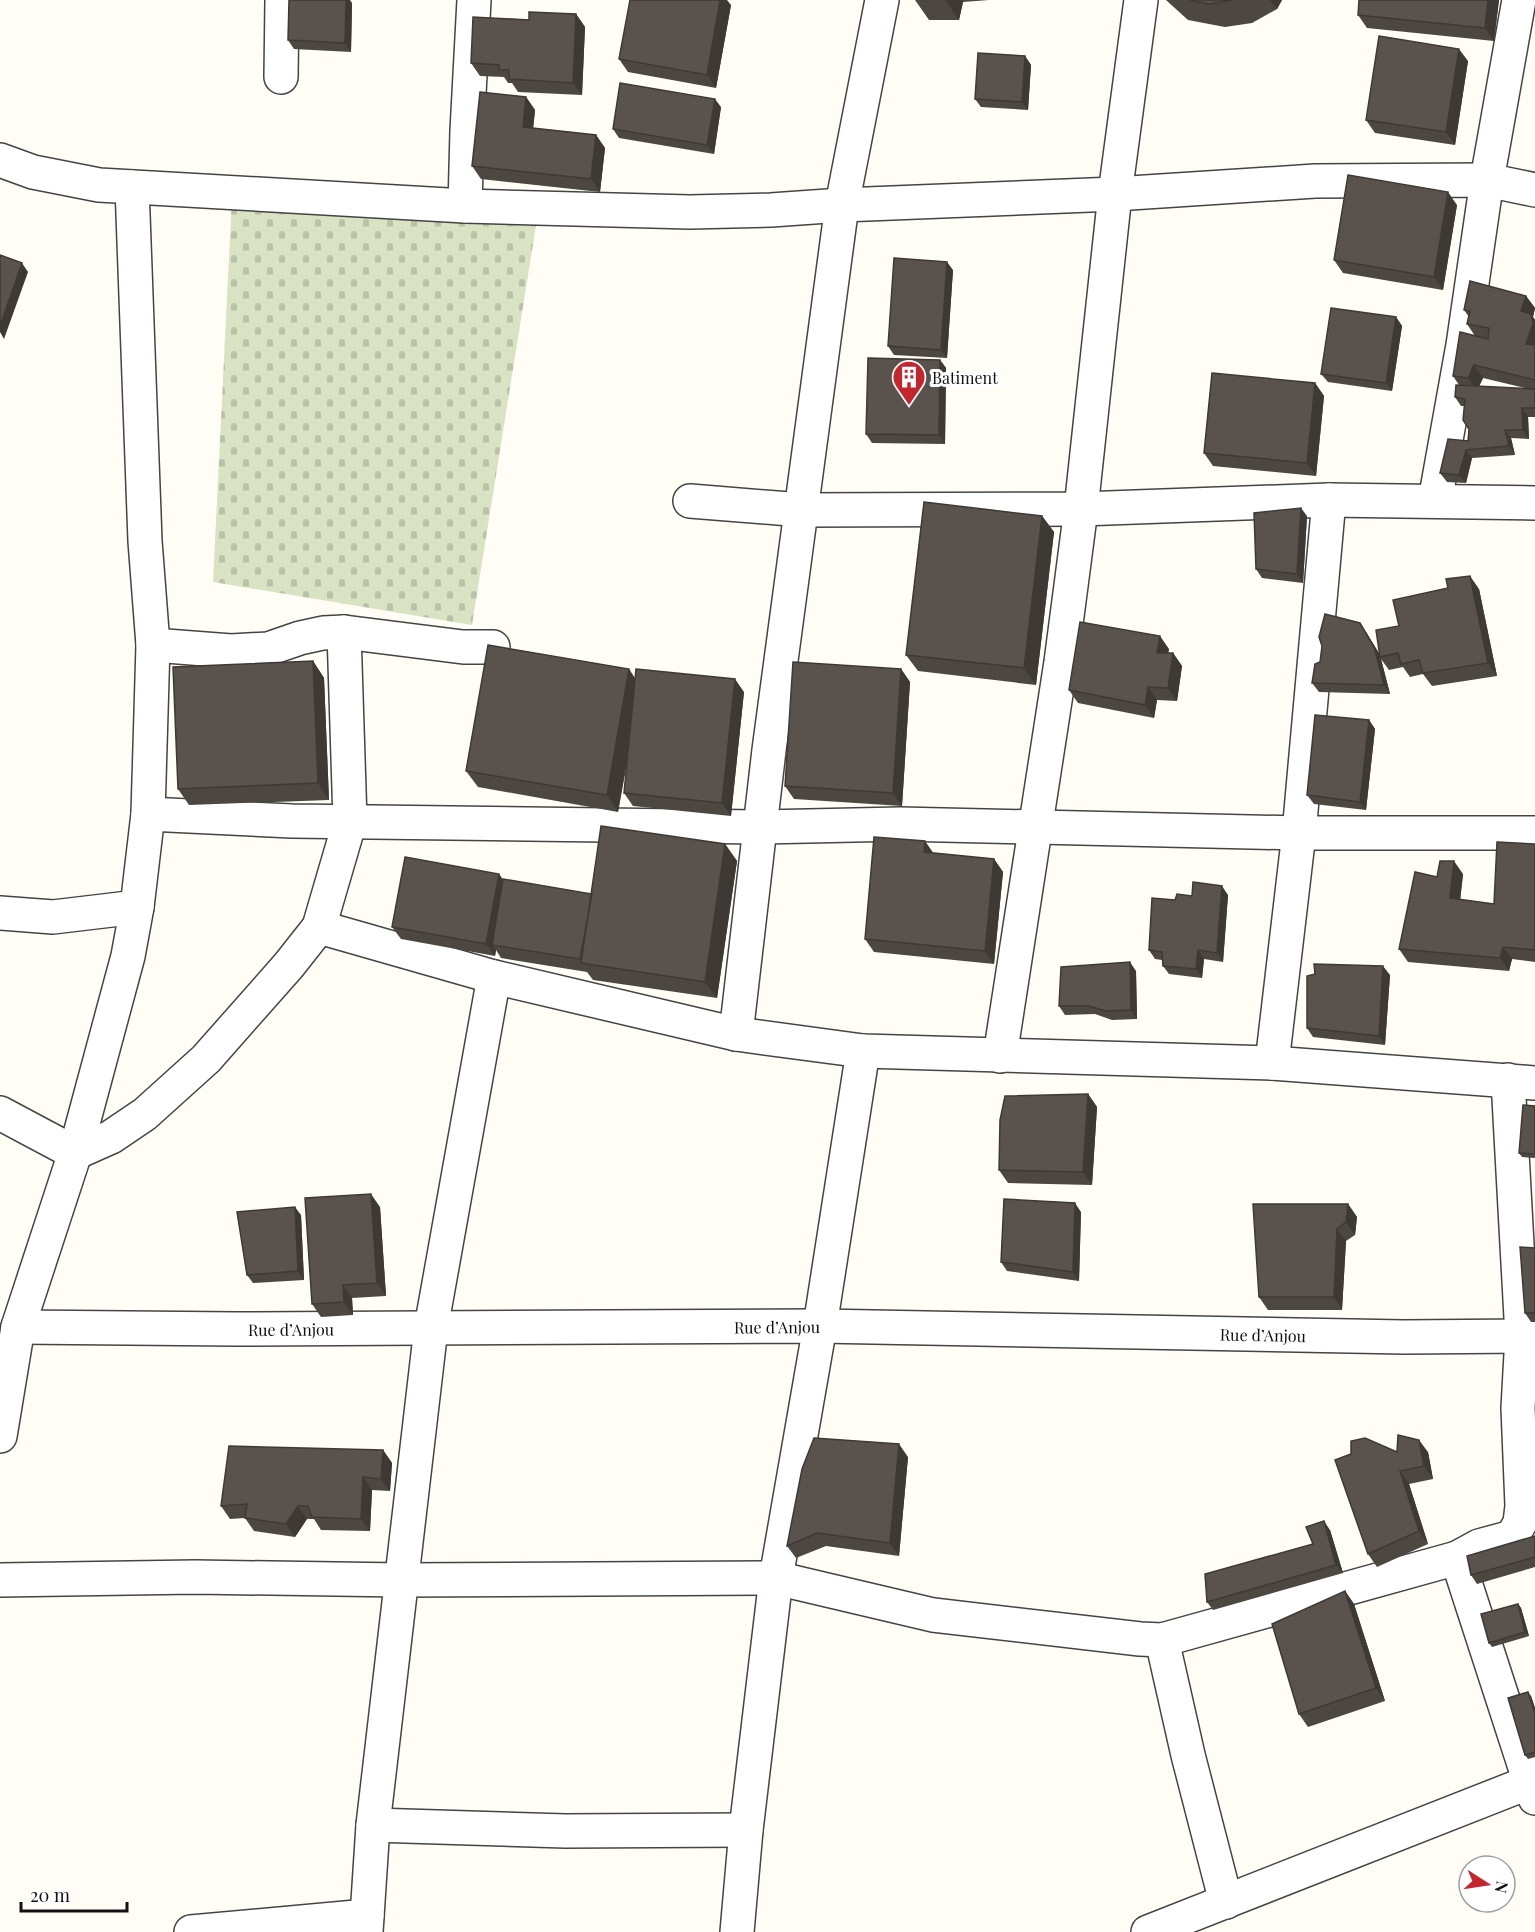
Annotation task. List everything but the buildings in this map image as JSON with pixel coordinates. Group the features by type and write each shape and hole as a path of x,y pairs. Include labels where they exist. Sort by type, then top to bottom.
{"street":[{"path":"280,77 282,0"},
{"path":"465,206 474,0"},
{"path":"736,1034 759,827 842,205 882,0"},
{"path":"1000,1056 1061,662 1082,509 1115,194 1141,0"},
{"path":"1435,501 1463,345 1486,180 1519,0"},
{"path":"0,160 33,172 99,185 465,206 690,212 1115,194 1315,181 1486,180 1535,190"},
{"path":"0,1436 18,1327 75,1153 126,965 137,907 148,814 153,645 145,541 132,187"},
{"path":"1272,1063 1299,833 1329,500"},
{"path":"690,501 802,510 1082,509 1329,500 1535,503"},
{"path":"153,645 231,651 268,649 300,638 323,633 344,632 463,647 494,647"},
{"path":"75,1153 111,1137 145,1114 206,1059 290,964 319,927 350,821 344,632"},
{"path":"148,814 291,821 759,827 900,824 1299,833 1535,833"},
{"path":"0,913 53,917 137,907"},
{"path":"0,1580 195,1577 401,1580 776,1578 933,1615 1162,1640 1457,1558 1479,1546 1512,1537 1520,1523 1522,1506 1518,1408 1528,1336 1521,1082 1272,1063 863,1051 736,1034 494,977 319,927"},
{"path":"191,1932 367,1924 374,1825 431,1328 494,977"},
{"path":"736,1932 776,1578 820,1326 863,1051"},
{"path":"0,1113 75,1153"},
{"name":"Rue d’Anjou","path":"18,1327 820,1326 1381,1336 1528,1336"},
{"path":"1148,1932 1533,1786 1457,1558"},
{"path":"1162,1640 1188,1755 1226,1902"},
{"path":"374,1825 566,1831 746,1830"}],"green space":[{"path":"232,197 538,213 472,625 213,582"}],"place":[{"name":"Batiment","path":"909,406"}]}
